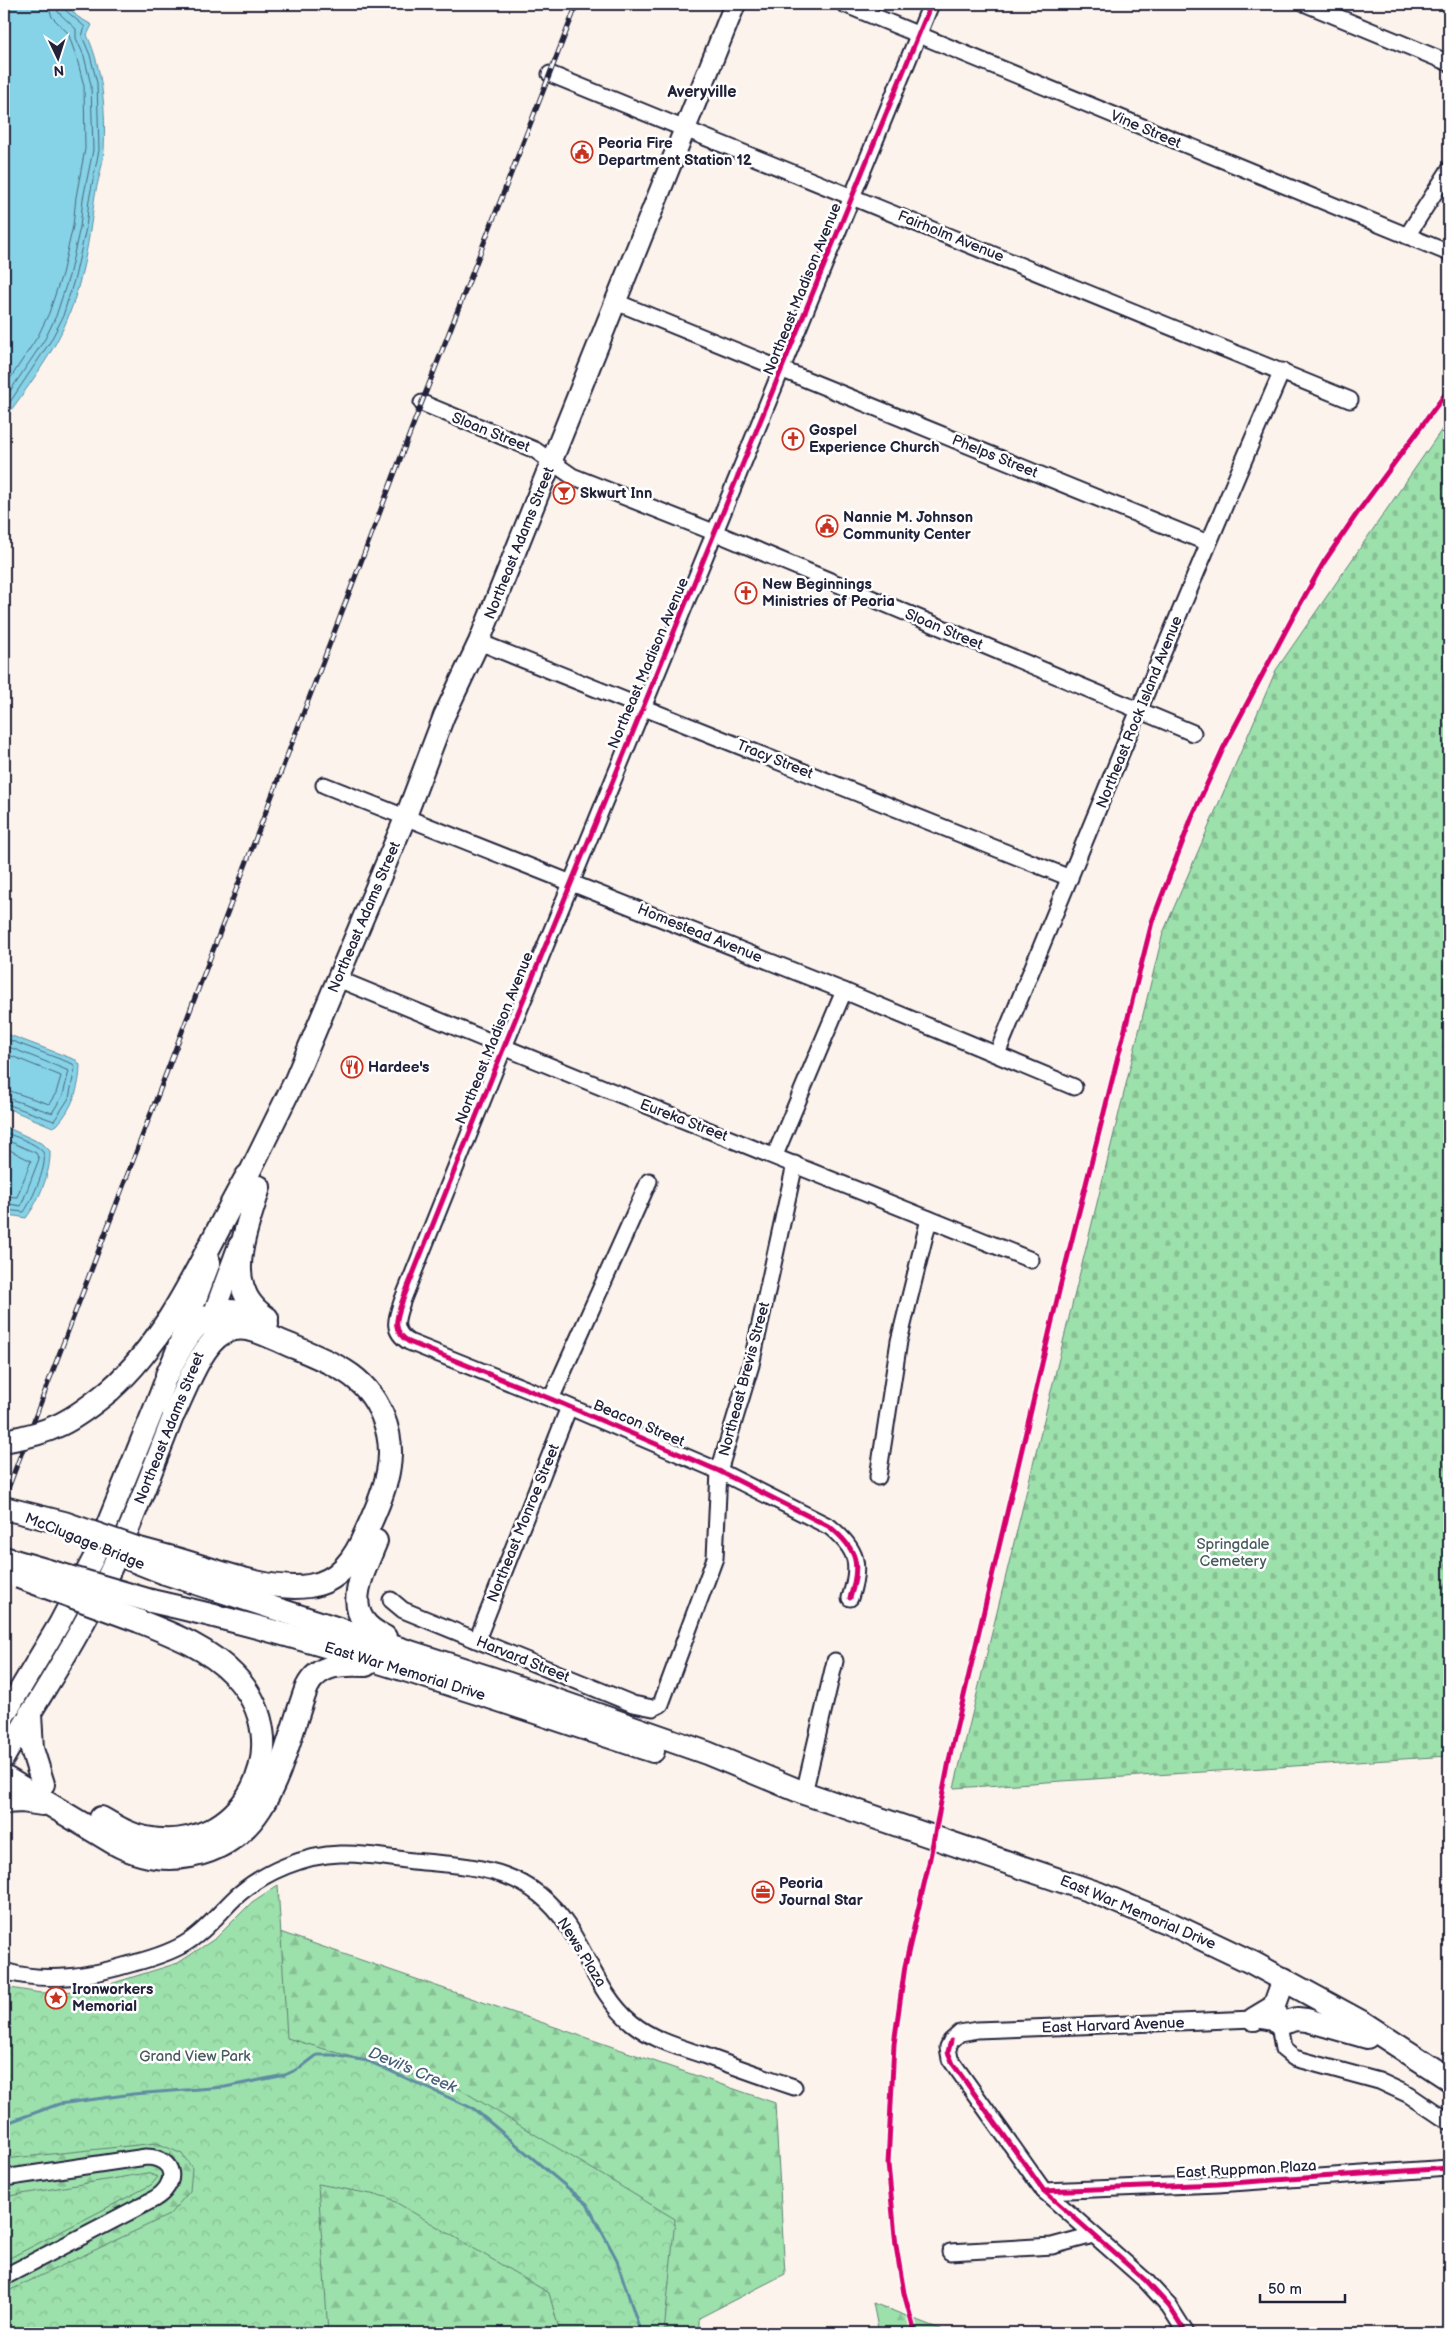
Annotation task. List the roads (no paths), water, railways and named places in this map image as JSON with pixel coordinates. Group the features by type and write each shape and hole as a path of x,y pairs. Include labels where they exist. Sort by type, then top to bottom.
{"highway":[{"path":"253,1181 240,1258 242,1285 246,1299 254,1309 268,1319 361,1369 380,1390 396,1419 401,1449 395,1487 358,1590 357,1604 360,1616 365,1625 376,1633 452,1675"},
{"path":"4,1441 38,1434 64,1424 110,1390 136,1364 177,1305 253,1181"},
{"path":"167,1375 184,1341 203,1321 213,1314 228,1311 239,1312 334,1353"},
{"path":"169,1566 276,1586 309,1586 334,1577 358,1552 385,1484 390,1453 386,1422 380,1408 372,1395 351,1374 310,1354 246,1329 228,1331 216,1339 195,1371 174,1413"},
{"name":"McClugage Bridge","path":"4,1508 169,1566"},
{"name":"East War Memorial Drive","path":"4,1558 151,1601 305,1641 452,1675"},
{"name":"East War Memorial Drive","path":"169,1566 452,1675 704,1767 804,1793 1097,1894 1200,1937 1284,1979 1362,2023 1445,2076"},
{"path":"4,1571 182,1638 206,1652 235,1676 250,1695 262,1726 264,1747 261,1768 247,1799 220,1826 183,1839 161,1840 133,1835 42,1784 4,1760"},
{"path":"4,1777 118,1846 140,1854 170,1858 207,1852 224,1844 242,1831 266,1802 276,1779 307,1687 320,1671 340,1665 375,1666 452,1675"},
{"path":"30,1714 32,1749 42,1784"},
{"path":"4,1802 38,1802 67,1814"},
{"path":"1276,2015 1284,1979"},
{"path":"1254,2019 1276,2015 1336,2027 1389,2046 1445,2076"}],"main road":[{"name":"Northeast Adams Street","path":"4,1760 78,1636 115,1561 213,1314 253,1181 406,816 444,716 479,642 735,4"},
{"name":"Northeast Adams Street","path":"4,1716 84,1578 110,1520 217,1244 253,1181"}],"street":[{"name":"Vine Street","path":"844,4 1449,253"},
{"name":"Northeast Madison Avenue","path":"399,1334 397,1317 403,1299 571,882 783,370 931,4"},
{"path":"1306,4 1449,64"},
{"name":"Fairholm Avenue","path":"550,74 686,127 1350,400"},
{"path":"1407,236 1449,170"},
{"name":"Phelps Street","path":"616,302 1208,543"},
{"name":"Northeast Rock Island Avenue","path":"997,1054 1208,543 1282,371"},
{"name":"Sloan Street","path":"422,403 535,450 572,476 716,533 1193,733"},
{"name":"Tracy Street","path":"479,642 644,706 1070,878"},
{"name":"Homestead Avenue","path":"324,785 844,991 1074,1087"},
{"name":"Eureka Street","path":"338,978 1031,1260"},
{"path":"774,1155 844,991"},
{"name":"Northeast Brevis Street","path":"659,1707 663,1702 715,1558 719,1471 751,1365 795,1164"},
{"path":"551,1399 649,1181"},
{"path":"878,1477 897,1355 929,1219"},
{"name":"Beacon Street","path":"399,1334 409,1342 551,1399 719,1471 830,1528 844,1540 855,1557 856,1576 850,1598"},
{"name":"Northeast Monroe Street","path":"477,1640 569,1407"},
{"name":"Harvard Street","path":"391,1600 403,1610 633,1704 648,1708 659,1707"},
{"path":"804,1793 835,1661"},
{"name":"News Plaza","path":"4,1971 30,1977 79,1977 150,1959 188,1941 205,1929 239,1894 273,1872 298,1862 321,1856 358,1855 477,1868 496,1871 528,1885 543,1895 555,1909 611,2000 633,2024 662,2040 794,2087"},
{"path":"1276,2015 1284,2049 1294,2058 1379,2081 1409,2094 1449,2122"},
{"name":"East Harvard Avenue","path":"1044,2191 953,2064 948,2050 951,2041 960,2033 976,2030 1254,2019"},
{"path":"4,2178 146,2157 158,2159 166,2164 171,2178 166,2191 154,2199 4,2277"},
{"name":"East Ruppman Plaza","path":"1044,2191 1218,2184 1449,2168"},
{"path":"1044,2191 1157,2293 1169,2306 1186,2333"},
{"path":"950,2252 1052,2246 1093,2235"}],"water":[{"path":"4,4 65,4 78,17 92,25 87,35 100,76 105,135 87,247 81,277 72,306 61,333 46,359 4,420"},
{"path":"4,1033 76,1060 80,1065 79,1081 71,1105 57,1125 53,1127 4,1107"},
{"path":"4,1126 43,1144 50,1151 49,1168 43,1186 26,1218 4,1214"}],"waterway":[{"name":"Devil's Creek","path":"4,2124 59,2104 133,2094 225,2087 285,2075 300,2068 317,2055 333,2055 368,2061 474,2109 587,2204 616,2258 641,2333"}],"railway":[{"path":"4,1499 415,420 577,4"}],"place":[{"name":"Peoria Fire Department Station 12","path":"582,152"},
{"name":"Gospel Experience Church","path":"793,439"},
{"name":"Skwurt Inn","path":"564,493"},
{"name":"Nannie M. Johnson Community Center","path":"827,526"},
{"name":"New Beginnings Ministries of Peoria","path":"746,593"},
{"name":"Hardee's","path":"352,1067"},
{"name":"Peoria Journal Star","path":"763,1892"},
{"name":"Ironworkers Memorial","path":"56,1998"}],"district":[{"name":"Averyville","path":"702,91"}],"park label":[{"name":"Springdale Cemetery","path":"1233,1552"},
{"name":"Grand View Park","path":"195,2056"}]}
